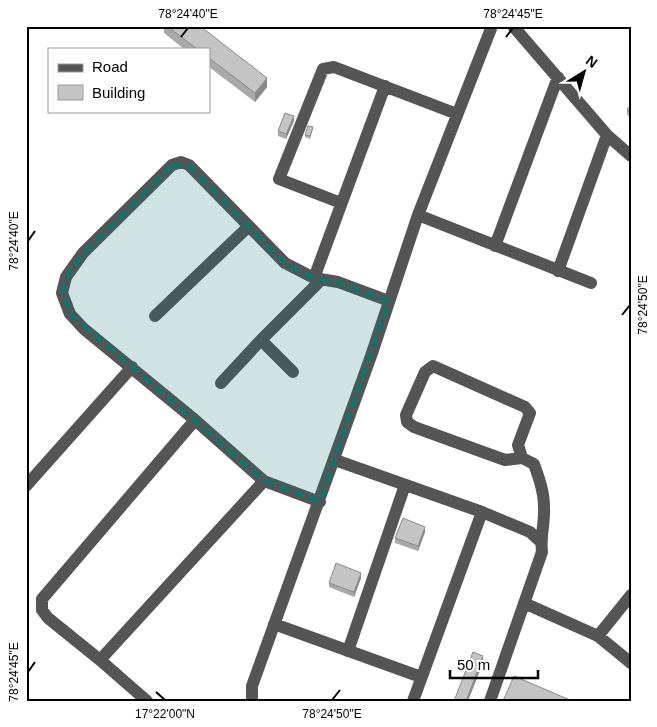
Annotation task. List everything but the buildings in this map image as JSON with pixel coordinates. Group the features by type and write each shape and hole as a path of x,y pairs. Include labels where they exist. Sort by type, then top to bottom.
{"street":[{"path":"252,701 252,686 320,502 418,215 492,26"},
{"path":"513,26 607,135 631,156"},
{"path":"341,203 279,179 323,69 334,67 457,114"},
{"path":"495,246 558,77"},
{"path":"221,384 318,278 341,203 385,86"},
{"path":"558,271 607,135"},
{"path":"320,502 264,481 132,367 84,330 70,314 62,294 66,277 83,253 172,165 181,162 189,165 284,263 318,278 338,282 389,301"},
{"path":"418,215 591,283"},
{"path":"155,316 249,226"},
{"path":"261,340 293,372"},
{"path":"490,701 542,552 544,509 541,481 534,464 522,458 505,460 414,427 407,422 406,415 425,372 432,366 525,407 530,413 518,445 522,458"},
{"path":"26,486 132,367"},
{"path":"147,701 48,618 42,610 42,599 195,420"},
{"path":"334,460 482,512 530,532 541,542"},
{"path":"100,660 264,481"},
{"path":"348,651 405,485"},
{"path":"413,701 482,512"},
{"path":"598,636 631,595"},
{"path":"524,603 598,636 631,663"},
{"path":"274,624 421,677"}],"highlighted area":[{"path":"172,165 189,165 285,263 314,278 338,282 389,301 320,502 264,481 70,314 62,293 66,277 83,253"}]}
